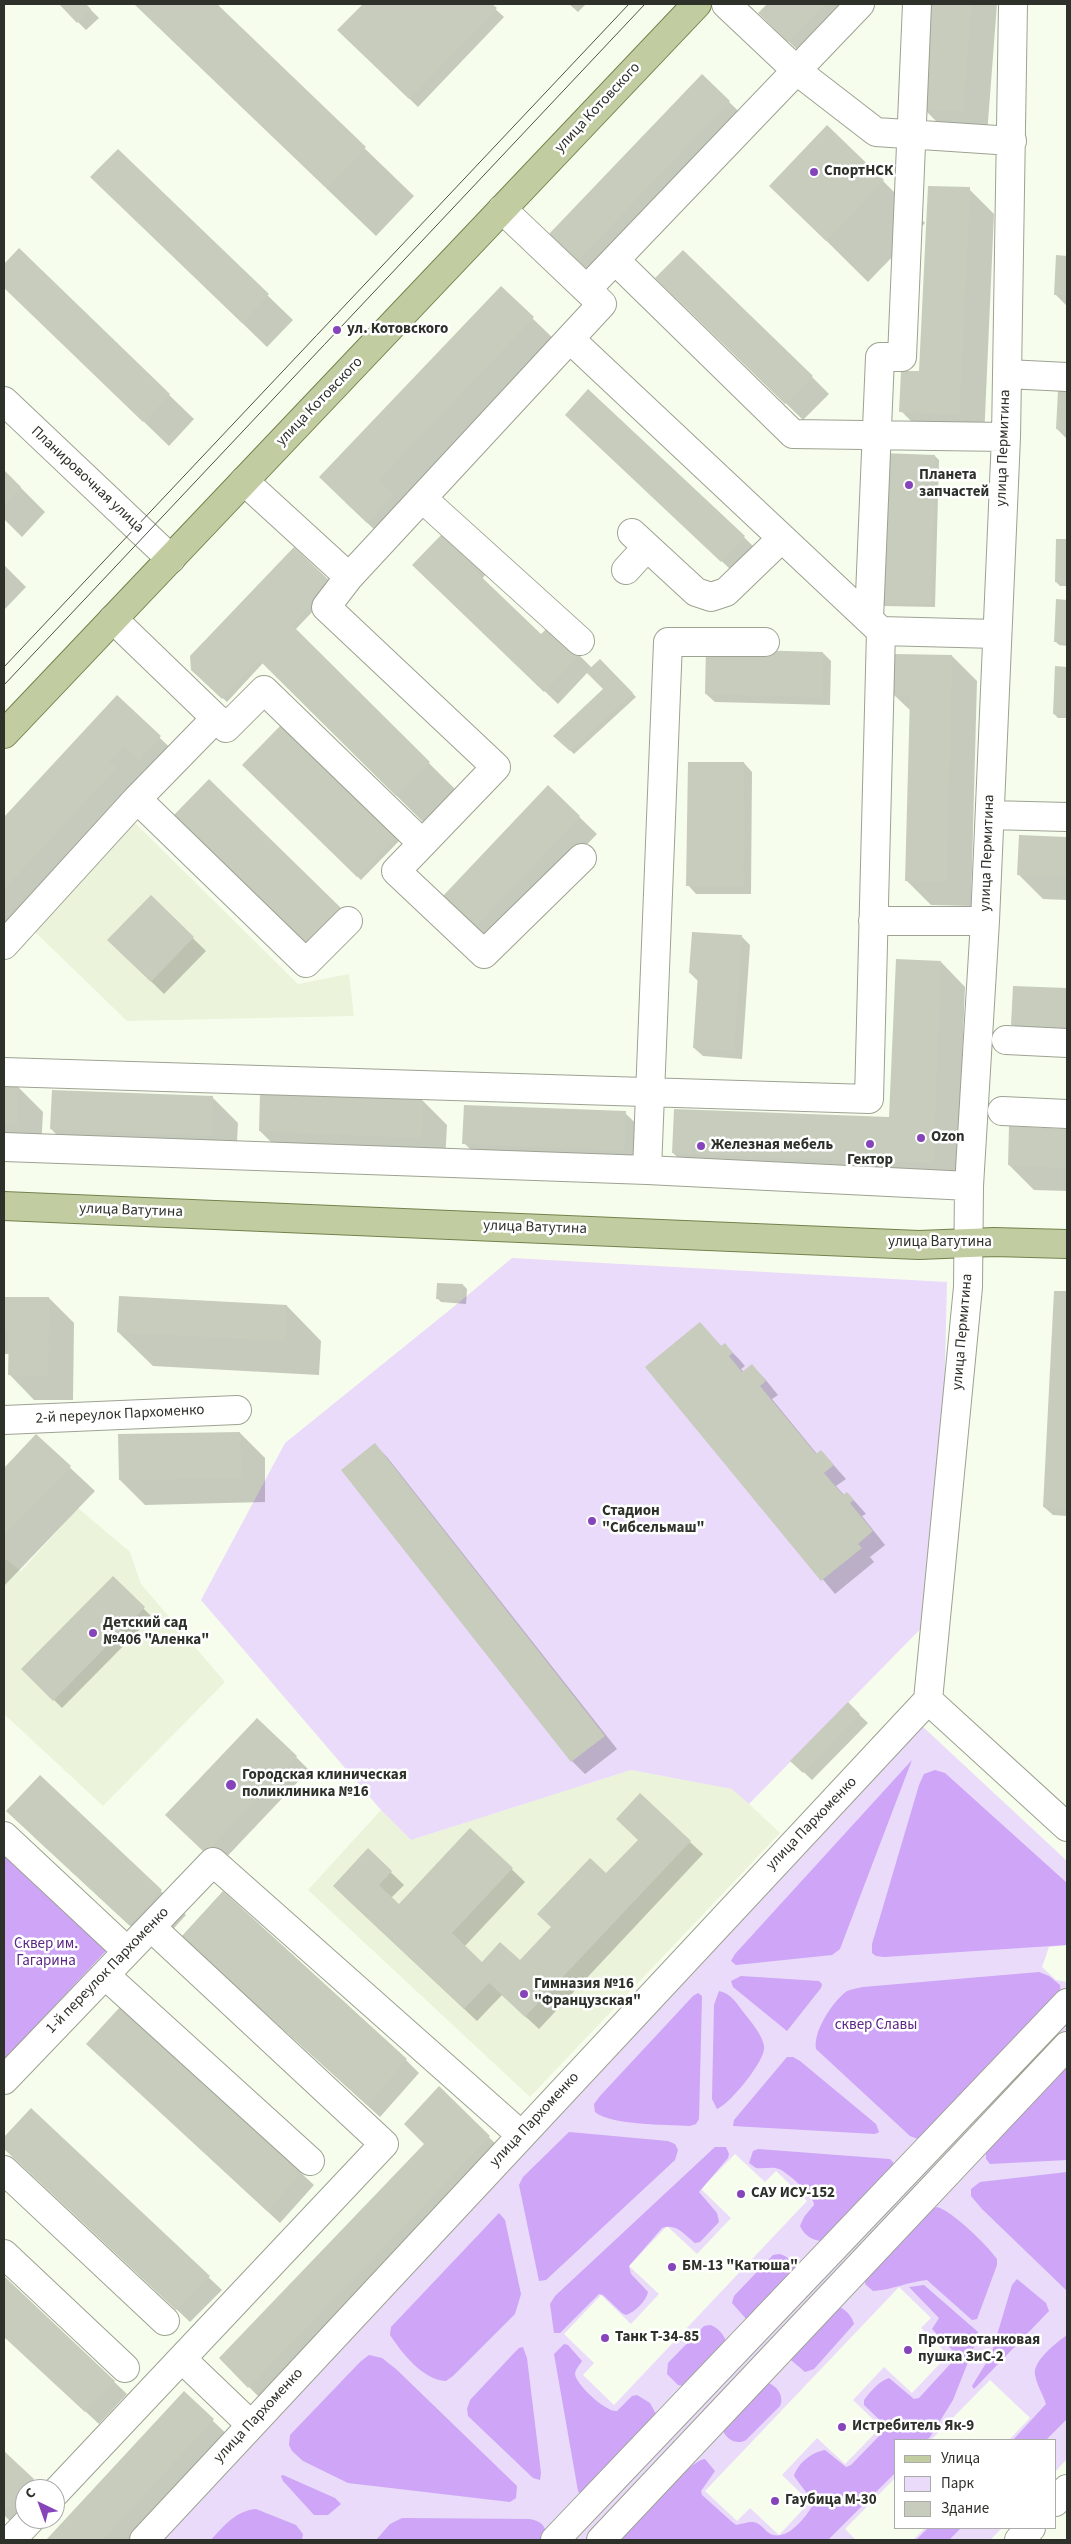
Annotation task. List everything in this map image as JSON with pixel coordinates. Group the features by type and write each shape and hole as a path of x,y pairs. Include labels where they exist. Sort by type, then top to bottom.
{"main road":[{"name":"улица Котовского","path":"4,734 697,4"},
{"name":"улица Ватутина","path":"4,1206 909,1244 1067,1244"}],"street":[{"path":"726,4 796,70 876,132 1012,141"},
{"path":"587,289 860,4"},
{"path":"4,1072 869,1099 873,921 877,435 880,357 902,357 917,4"},
{"name":"улица Пермитина","path":"928,1700 968,1287 970,1186 985,921 1006,436 1013,4"},
{"path":"502,209 602,304 571,340 349,577 326,607 496,767 396,871 484,954 582,858"},
{"path":"615,260 793,434 1006,436"},
{"path":"571,340 875,625 996,634"},
{"path":"1007,374 1067,377"},
{"name":"Планировочная улица","path":"4,401 170,559"},
{"path":"244,481 349,577"},
{"path":"423,499 580,640"},
{"path":"626,570 639,540 696,592 711,597 726,592 782,538"},
{"path":"113,619 226,728 264,690 422,843"},
{"path":"647,1170 668,642 765,642"},
{"path":"4,945 137,799 216,718"},
{"path":"137,799 306,963 348,921"},
{"path":"990,815 1067,817"},
{"path":"873,921 985,921"},
{"path":"1006,1040 1067,1043"},
{"path":"1002,1111 1067,1114"},
{"path":"4,1147 647,1170 970,1186"},
{"name":"2-й переулок Пархоменко","path":"4,1420 237,1410"},
{"path":"928,1700 1067,1827"},
{"name":"улица Пархоменко","path":"144,2540 928,1700"},
{"path":"4,1836 127,1952"},
{"name":"1-й переулок Пархоменко","path":"4,2080 213,1862 521,2135"},
{"path":"65,2482 384,2144 151,1927"},
{"path":"105,1975 310,2160"},
{"path":"555,2540 1067,2003"},
{"path":"601,2540 1067,2046"},
{"path":"4,2170 165,2321"},
{"path":"4,2254 125,2368"},
{"path":"182,2359 251,2425"},
{"path":"1056,2501 1067,2489"},
{"path":"11,2540 21,2529"}],"shaded area":[{"path":"133,821 298,984 349,974 354,1016 127,1021 33,930"},
{"name":"Детский сад №406 \"Аленка\"","path":"78,1508 130,1552 141,1584 225,1682 103,1806 4,1714 4,1558 21,1571"},
{"name":"Гимназия №16 \"Французская\"","path":"631,1770 733,1789 780,1833 530,2097 308,1890 381,1810 411,1840"}],"green space":[{"name":"Стадион \"Сибсельмаш\"","path":"512,1258 947,1282 939,1610 749,1804 732,1789 631,1770 411,1840 381,1810 201,1600 285,1443"},
{"name":"сквер Славы","path":"921,1725 1067,1861 1067,1945 1049,1947 1042,1967 1056,1980 1067,1982 1067,2459 1056,2471 1056,2439 1010,2439 1030,2418 990,2380 932,2439 894,2439 894,2479 845,2529 856,2540 159,2540","holes":["735,2154 765,2182 776,2171 807,2201 614,2405 583,2375 594,2363 564,2334 601,2295 631,2324 659,2294 629,2266 667,2226 697,2254 731,2218 701,2189","899,2287 931,2318 921,2328 948,2355 912,2393 884,2367 853,2400 881,2427 845,2464 817,2438 782,2475 810,2502 779,2535 750,2508 737,2521 705,2491"]},
{"path":"912,1760 840,1949 832,1955 736,1965 731,1961 735,1954"},
{"path":"935,1770 945,1773 1067,1883 1067,1945 884,1957 876,1956 872,1953 872,1944 919,1785 924,1774"},
{"name":"Сквер им. Гагарина","path":"4,1855 106,1951 4,2060"},
{"path":"1039,1972 1049,1976 1060,1985 1061,1997 918,2139 910,2136 816,2049 818,2034 825,2017 836,2002 849,1990 863,1987"},
{"path":"741,1976 819,1981 822,1984 821,1988 787,2031 733,1987 731,1981"},
{"path":"719,1991 730,1996 736,2003 759,2033 764,2046 760,2061 754,2070 730,2099 717,2109 712,2099 714,2005"},
{"path":"698,1993 702,1996 699,2119 696,2124 690,2126 626,2122 603,2117 595,2112 594,2104 600,2096 693,1996"},
{"path":"787,2057 793,2057 800,2061 876,2124 879,2132 875,2134 733,2126 734,2120"},
{"path":"1067,2062 1067,2160 990,2164 986,2159 986,2148"},
{"path":"569,2132 668,2141 675,2144 678,2150 675,2160 546,2280 539,2281 519,2185 523,2177"},
{"path":"715,2147 726,2147 729,2154 728,2158 699,2192 717,2213 719,2222 700,2242 695,2243 676,2228 662,2228 629,2266 631,2274 648,2292 640,2306 626,2315 603,2295 599,2294 560,2333 554,2333 550,2304 555,2296"},
{"path":"758,2149 890,2159 893,2162 893,2169 823,2241 819,2241 806,2235 800,2226 804,2217 814,2205 810,2196 783,2171 774,2168 756,2168 749,2163 753,2151"},
{"path":"1067,2172 1067,2291 982,2209 971,2196 971,2189 980,2182"},
{"path":"937,2207 969,2229 997,2259 997,2265 977,2319 972,2320 927,2280 873,2291 865,2284 866,2278 931,2209"},
{"path":"499,2213 505,2220 521,2294 515,2314 453,2376 446,2381 429,2376 421,2371 401,2350 390,2335 391,2327"},
{"path":"779,2254 790,2260 797,2271 747,2320 732,2303 734,2296 773,2255"},
{"path":"1017,2279 1046,2303 1049,2311 974,2389 972,2386 991,2355 1012,2285"},
{"path":"924,2285 978,2332 978,2337 953,2400 930,2437 928,2439 894,2439 894,2474 828,2540 620,2540 675,2481 687,2470 705,2459 715,2471 701,2491 702,2495 736,2525 755,2522 769,2533 776,2535 782,2535 795,2527 814,2503 794,2476 802,2463 815,2453 825,2450 846,2467 851,2465 884,2431 885,2425 864,2405 864,2400 875,2387 889,2378 914,2399 919,2398 953,2361 953,2351 932,2329 939,2318 909,2287"},
{"path":"836,2306 848,2313 854,2324 814,2369 805,2372 791,2360 789,2355"},
{"path":"710,2325 721,2332 727,2344 684,2386 678,2385 667,2374 668,2363 704,2326"},
{"path":"1067,2335 1067,2419 1047,2439 1014,2439 1046,2404 1038,2385 1035,2369 1046,2352"},
{"path":"564,2344 568,2345 582,2361 575,2372 577,2379 586,2391 606,2408 617,2411 632,2396 637,2395 650,2403 656,2414 582,2496 578,2491 554,2354"},
{"path":"523,2347 527,2358 541,2473 540,2480 533,2478 468,2416 467,2409 470,2400 519,2348"},
{"path":"369,2355 382,2358 396,2369 517,2486 516,2498 510,2502 348,2483 303,2461 292,2451 289,2445 290,2435"},
{"path":"765,2382 773,2385 778,2391 781,2398 780,2406 746,2440 738,2442 731,2440 725,2435 722,2427"},
{"path":"283,2475 335,2498 341,2504 328,2515 314,2515 283,2481 281,2476"},
{"path":"256,2509 296,2525 303,2534 302,2540 211,2540 236,2516"},
{"path":"402,2518 529,2519 542,2524 546,2537 543,2540 376,2540 390,2524"},
{"path":"924,2529 1001,2529 990,2540 913,2540"},
{"path":"927,2529 960,2529 949,2540 916,2540"}],"building":[{"path":"59,4 86,4 91,9 77,23"},
{"path":"135,4 217,4 366,147 327,188"},
{"path":"363,4 492,4 497,8 409,99 337,30"},
{"path":"767,4 825,4 788,42 758,13"},
{"path":"928,4 971,4 963,111 921,108"},
{"path":"702,74 730,101 577,261 549,234"},
{"path":"827,125 884,180 826,241 769,186"},
{"path":"118,149 269,294 242,323 90,177"},
{"path":"928,186 970,187 959,414 899,412 901,371 919,371"},
{"path":"19,248 170,394 143,422 4,288 4,264"},
{"path":"683,250 813,376 785,404 655,278"},
{"path":"1056,255 1067,256 1067,295 1054,295"},
{"path":"501,286 534,317 378,480 393,495 367,523 319,477"},
{"path":"588,389 745,536 721,562 565,415"},
{"path":"1058,390 1067,391 1067,430 1056,429"},
{"path":"882,453 935,455 931,604 878,602"},
{"path":"4,470 21,487 4,505"},
{"path":"444,532 474,560 470,566 541,634 550,625 580,654 544,692 412,565"},
{"path":"1056,539 1067,539 1067,583 1055,582"},
{"path":"294,547 332,583 292,625 430,762 396,796 259,660 222,699 191,670 190,656"},
{"path":"1056,599 1067,600 1067,642 1054,642"},
{"path":"706,645 749,650 823,652 822,697 705,694"},
{"path":"894,654 952,655 946,882 905,881 910,696 893,695"},
{"path":"600,659 633,693 570,751 553,736 603,689 586,672"},
{"path":"1055,666 1067,667 1067,715 1053,714"},
{"path":"117,695 161,736 139,760 124,746 109,762 116,768 4,889 4,817"},
{"path":"281,725 396,837 357,877 242,765"},
{"path":"688,762 744,762 743,886 686,886"},
{"path":"209,779 341,908 305,946 173,816"},
{"path":"548,785 580,816 475,927 443,896"},
{"path":"1019,835 1067,837 1067,877 1017,875"},
{"path":"151,895 194,937 151,982 107,940"},
{"path":"692,932 742,935 734,1051 693,1048 698,974 689,973"},
{"path":"896,959 941,961 933,1163 672,1153 674,1109 889,1117"},
{"path":"1013,986 1067,988 1067,1027 1011,1025"},
{"path":"4,1085 18,1086 17,1125 4,1124"},
{"path":"52,1090 213,1096 212,1136 50,1129"},
{"path":"260,1092 422,1099 421,1138 259,1131"},
{"path":"464,1105 626,1111 624,1150 462,1144"},
{"path":"1009,1126 1067,1129 1067,1168 1008,1165"},
{"path":"437,1283 463,1284 462,1300 436,1299"},
{"path":"1054,1291 1067,1291 1067,1509 1043,1507"},
{"path":"119,1296 287,1305 285,1341 117,1332"},
{"path":"4,1297 49,1297 48,1376 8,1375 9,1330 4,1330"},
{"path":"700,1322 721,1346 725,1343 733,1353 729,1356 742,1372 752,1364 766,1381 760,1386 816,1454 821,1450 834,1465 824,1473 843,1495 847,1492 854,1500 850,1503 873,1531 858,1544 862,1548 821,1581 645,1367"},
{"path":"240,1432 241,1478 119,1480 118,1434"},
{"path":"36,1434 71,1466 4,1535 4,1468"},
{"path":"375,1443 605,1736 571,1762 341,1470"},
{"path":"113,1576 145,1607 53,1701 21,1669"},
{"path":"848,1702 860,1714 803,1773 790,1761"},
{"name":"Городская клиническая поликлиника №16","path":"257,1718 297,1756 205,1853 165,1815"},
{"path":"40,1775 162,1890 129,1925 6,1811"},
{"path":"640,1793 691,1841 525,2017 489,1983 464,2009 333,1886 368,1848 392,1871 379,1885 399,1904 470,1828 513,1868 452,1933 482,1962 500,1942 520,1960 551,1927 537,1914 590,1858 606,1873 638,1840 616,1819"},
{"path":"223,1891 407,2059 367,2105 181,1937"},
{"path":"120,2007 302,2172 267,2211 86,2044"},
{"path":"439,2086 490,2136 248,2388 219,2358 424,2144 404,2124"},
{"path":"31,2108 210,2276 176,2310 4,2149 4,2137"},
{"path":"4,2276 115,2381 85,2412 4,2337"},
{"path":"184,2391 214,2419 102,2540 46,2540 56,2529 65,2529 65,2519"},
{"path":"4,2451 34,2479 15,2479 15,2500 4,2512"}],"tram line":[{"path":"4,667 629,4"},
{"path":"4,685 645,4"}],"place":[{"name":"СпортНСК","path":"814,172"},
{"name":"ул. Котовского","path":"337,330"},
{"name":"Планета запчастей","path":"909,485"},
{"name":"Ozon","path":"921,1138"},
{"name":"Гектор","path":"870,1144"},
{"name":"Железная мебель","path":"701,1146"},
{"name":"Стадион \"Сибсельмаш\"","path":"592,1521"},
{"name":"Детский сад №406 \"Аленка\"","path":"93,1633"},
{"name":"Городская клиническая поликлиника №16","path":"231,1785"},
{"name":"Гимназия №16 \"Французская\"","path":"524,1994"},
{"name":"САУ ИСУ-152","path":"741,2194"},
{"name":"БМ-13 \"Катюша\"","path":"672,2267"},
{"name":"Танк Т-34-85","path":"605,2338"},
{"name":"Противотанковая пушка ЗиС-2","path":"908,2350"},
{"name":"Истребитель Як-9","path":"842,2427"},
{"name":"Гаубица М-30","path":"775,2501"}]}
